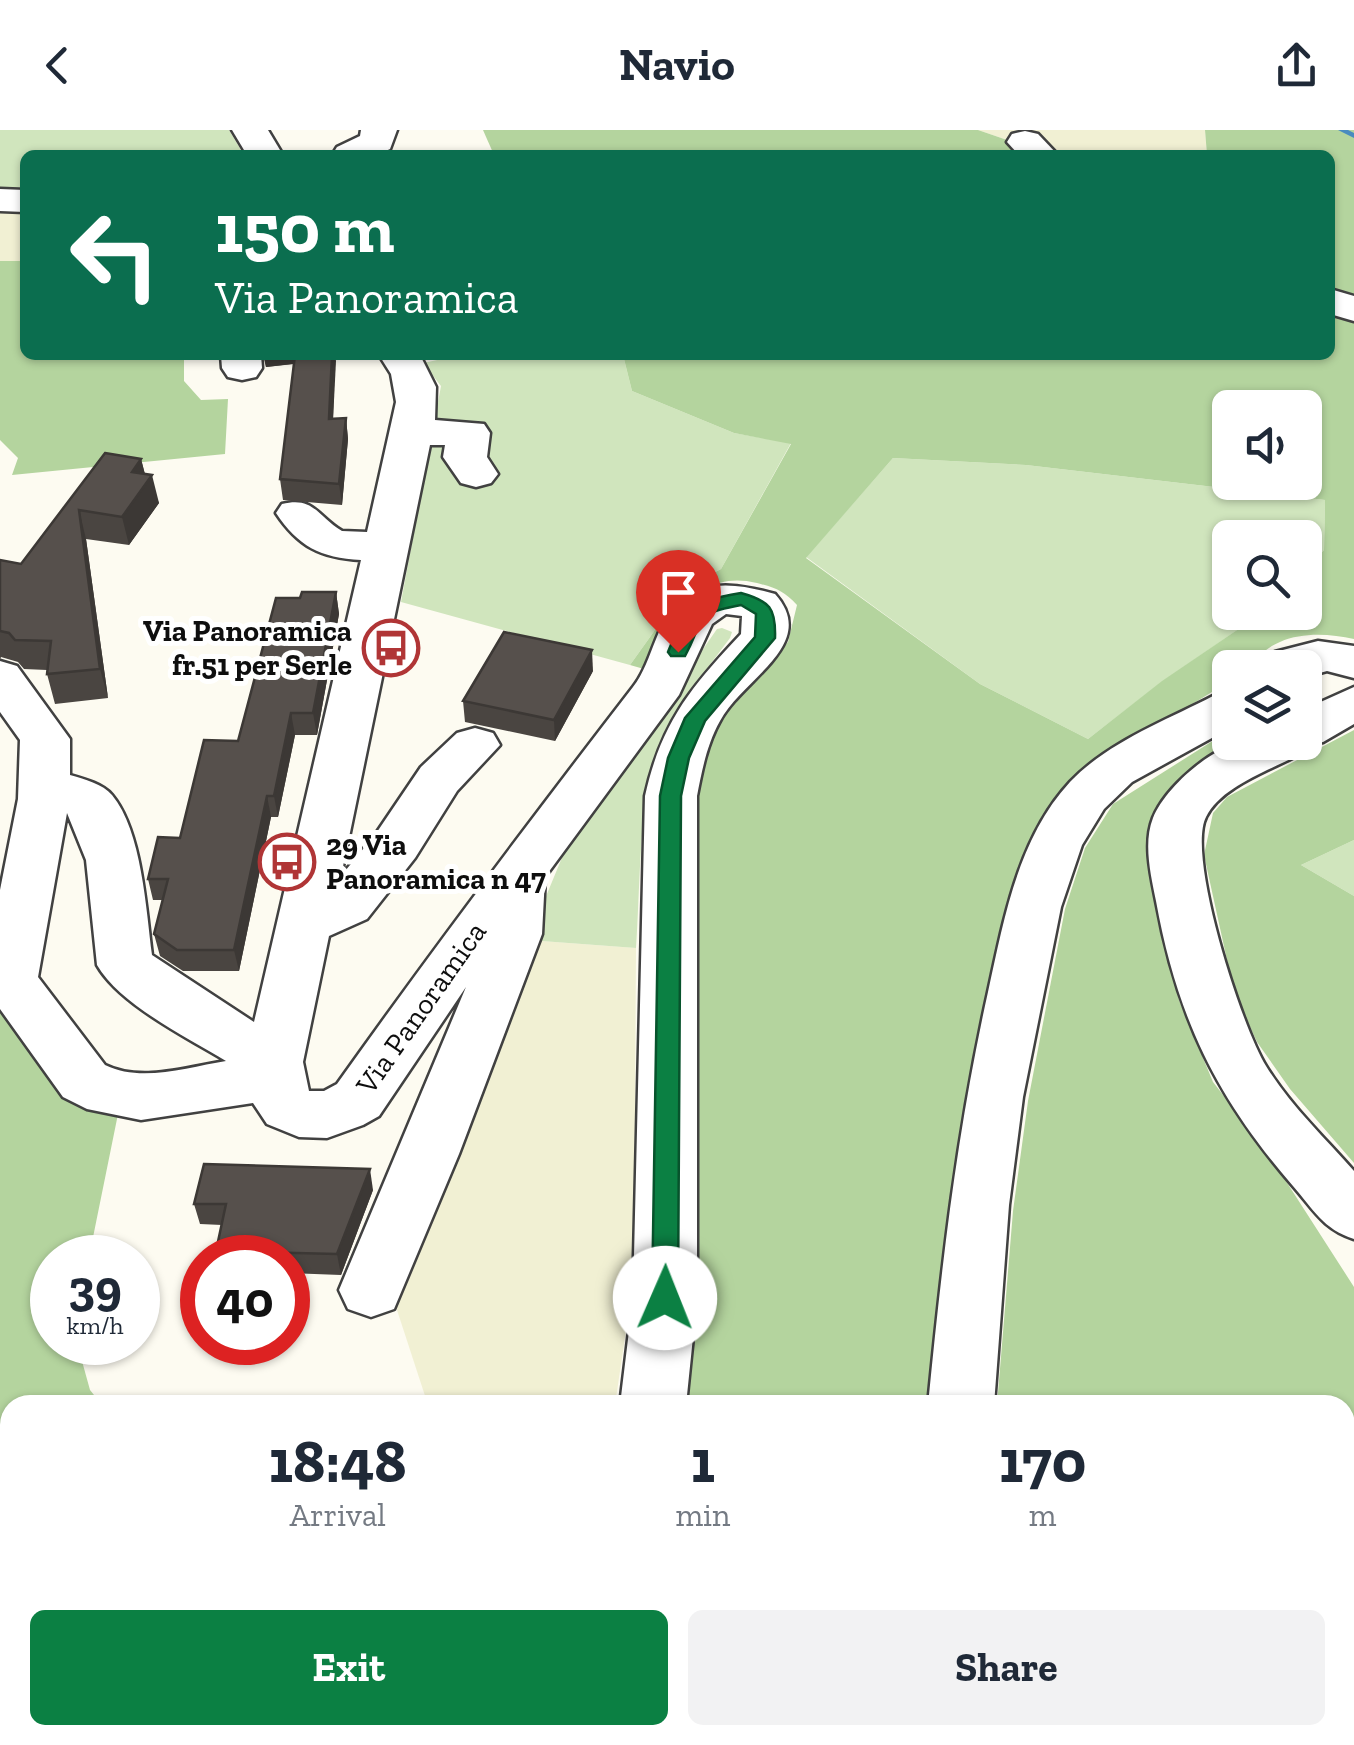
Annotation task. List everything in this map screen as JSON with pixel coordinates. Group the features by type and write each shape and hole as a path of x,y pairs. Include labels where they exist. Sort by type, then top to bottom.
{"street":[{"path":"360,150 377,141 380,130"},
{"path":"274,1069 411,432 418,388 417,360"},
{"path":"411,432 469,433 465,457 476,474"},
{"path":"298,514 318,539 334,544 386,546"},
{"name":"Via Panoramica","path":"274,1069 276,1094 286,1108 298,1114 317,1117 341,1111 358,1100 518,873 662,684 691,617 703,606 722,600 758,604 766,614 765,638 696,718 679,758 671,796 665,1298 653,1395"},
{"path":"1322,662 1353,670 1322,709"},
{"path":"0,676 46,739 44,799 5,976 84,1081 108,1092 141,1097 274,1069"},
{"path":"962,1395 978,1205 994,1098 1034,907 1056,843 1086,797 1114,770 1212,717"},
{"path":"304,924 348,904 396,845 439,778 476,745"},
{"path":"1250,760 1191,799 1177,823 1174,853 1205,995 1224,1045 1244,1082 1354,1214"},
{"path":"44,799 70,793 92,804 114,860 126,965 274,1069"},
{"path":"371,1290 515,934 518,873"}],"green space":[{"path":"0,130 229,130 241,150 20,150 20,196 0,196"},
{"path":"483,130 978,130 1036,150 492,150"},
{"path":"978,130 1205,130 1207,150 1036,150"},
{"path":"1205,130 1354,130 1354,639 1307,635 1266,650 1212,650 1212,692 1091,766 1063,791 1035,841 1012,902 966,1096 929,1395 675,1395 697,766 723,712 788,642 797,605 779,591 757,583 717,584 687,603 644,669 630,665 685,588 721,569 791,444 734,433 632,391 624,360 1335,360 1335,150 1207,150","holes":["1212,390 1322,390 1322,630 1237,630 1162,681 1088,739 980,684 806,558 893,458 1026,465 1212,487"]},
{"path":"0,207 20,208 20,261 0,261"},
{"path":"0,261 20,261 20,360 184,360 184,381 201,400 228,399 225,454 12,475 18,458 0,440"},
{"path":"624,360 632,391 734,433 791,443 721,569 685,588 630,665 401,602 441,386 423,363"},
{"path":"893,458 1026,465 1212,487 1212,500 1325,500 1322,552 1322,520 1212,520 1212,630 1237,630 1088,739 980,684 806,557"},
{"path":"717,629 732,632 730,638 678,711 655,755 643,823 636,948 528,940 568,843"},
{"path":"1354,730 1354,840 1301,865 1354,896 1354,1163 1290,1089 1257,1042 1234,992 1204,855 1213,813 1227,797 1297,760 1322,760 1322,747"},
{"path":"1212,741 1212,760 1236,760 1152,852 1179,1000 1213,1082 1266,1150 1354,1287 1354,1395 998,1395 1013,1211 1028,1101 1065,909 1085,848 1113,804"},
{"path":"1354,840 1354,896 1301,865"},
{"path":"528,940 636,948 634,1276 616,1395 425,1395 396,1307 396,1264"},
{"path":"0,1010 69,1101 118,1114 93,1235 30,1235 30,1365 83,1365 94,1395 0,1395"}],"building":[{"path":"294,360 332,360 329,419 346,418 339,484 280,479"},
{"path":"105,453 141,459 132,472 152,475 122,517 79,510 100,669 47,674 51,641 15,640 0,631 0,560 21,564"},
{"path":"302,592 336,592 313,713 291,713 274,796 267,796 234,950 177,950 154,934 168,879 148,879 158,837 180,838 204,740 238,741 276,598 300,598"},
{"path":"504,632 592,650 554,720 463,701"},
{"path":"204,1164 370,1169 337,1254 310,1253 310,1235 219,1235 226,1204 194,1204"}],"waterway":[{"path":"1342,130 1354,136"}],"place":[{"name":"Via Panoramica fr.51 per Serle","path":"391,648"},
{"name":"29 Via Panoramica n 47","path":"287,862"}],"route":[{"path":"665,1298 671,796 679,758 696,718 716,690 765,638 766,614 758,604 741,599 703,606 691,617 678,652"}]}
